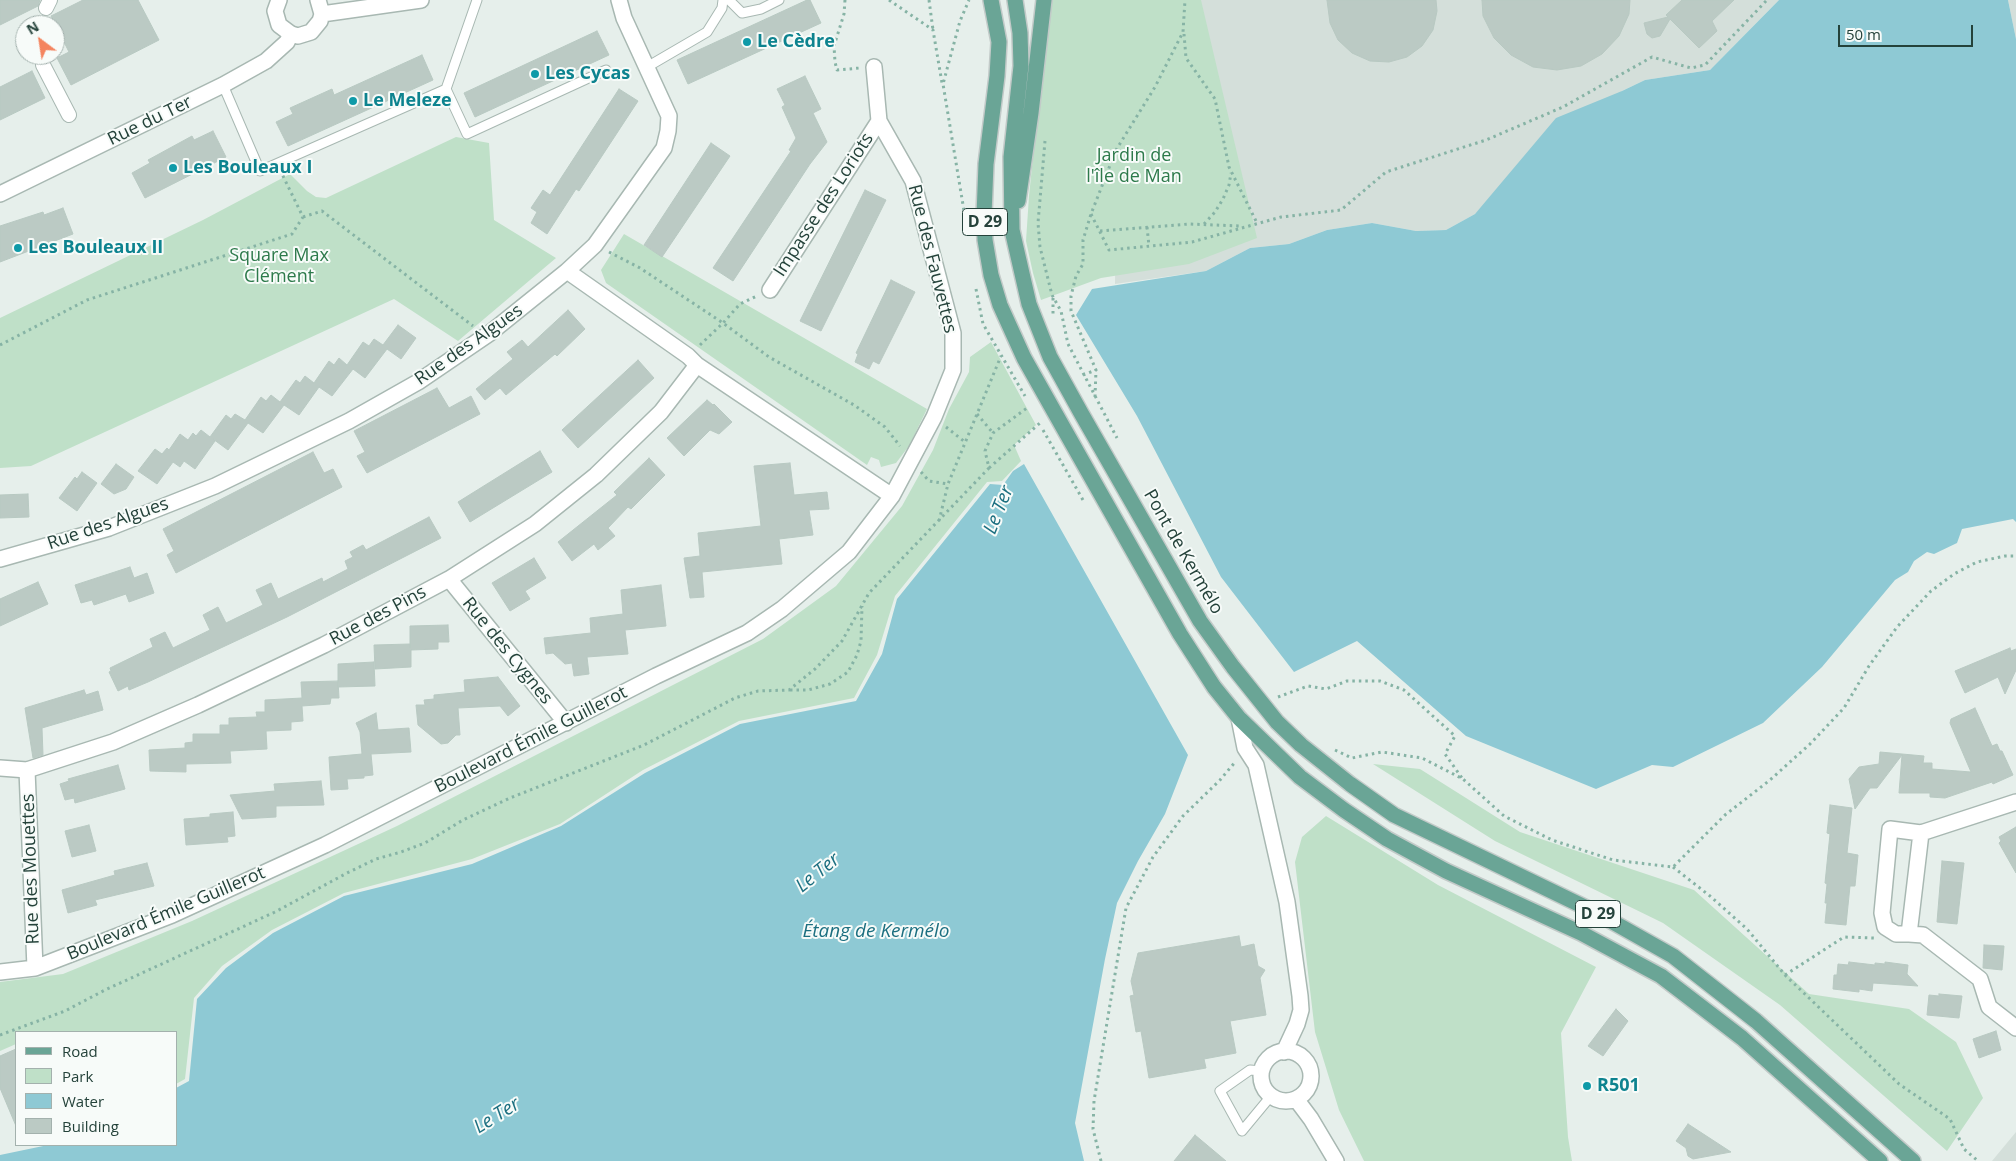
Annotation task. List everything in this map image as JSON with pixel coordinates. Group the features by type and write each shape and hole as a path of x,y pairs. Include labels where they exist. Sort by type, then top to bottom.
{"main road":[{"name":"D 29","path":"991,0 999,42 997,76 986,164 985,240 991,275 1000,305 1024,358 1180,634 1214,687 1239,718 1300,777 1387,839 1446,871 1581,933 1661,976 1742,1038 1880,1161"},
{"name":"D 29","path":"1012,230 1011,157 1021,66 1020,34 1015,0"},
{"path":"1012,230 1023,178 1044,0"},
{"name":"Pont de Kermélo","path":"1012,230 1029,304 1050,357 1081,414 1200,621 1261,703 1301,746 1394,815 1595,912 1673,956 1756,1021 1913,1161"}],"street":[{"path":"279,0 275,11 279,25 291,34 298,36 311,32 320,21 320,7 421,0"},
{"name":"Rue des Algues","path":"0,559 109,528 215,486 375,406 418,382 490,333 567,271 595,245 664,148 669,116 624,18 619,0"},
{"name":"Rue du Ter","path":"0,194 223,85 266,61 287,42 291,34"},
{"path":"43,65 69,116"},
{"name":"Rue des Fauvettes","path":"874,67 879,121 913,181 953,333 953,370"},
{"name":"Impasse des Loriots","path":"770,290 879,121"},
{"path":"567,271 892,496"},
{"name":"Rue des Pins","path":"0,768 27,770 113,742 198,705 324,645 449,579 535,524 596,475 661,412 693,360"},
{"name":"Boulevard Émile Guillerot","path":"0,972 35,968 172,915 325,845 656,676 746,633 782,610 849,552 892,496 934,417 953,370"},
{"name":"Rue des Cygnes","path":"449,579 566,723"},
{"path":"1239,718 1245,748 1256,765 1287,902 1300,996 1301,1010 1297,1024 1284,1052"},
{"name":"Rue des Mouettes","path":"27,770 35,968"},
{"path":"2016,802 1921,833 1890,828 1882,913 1885,927 1896,934 1923,935 1980,979 1989,1007 2016,1028"},
{"path":"1909,934 1921,833"},
{"path":"1284,1052 1299,1055 1309,1066 1311,1082 1303,1095 1296,1099 1284,1101 1271,1096 1263,1085 1262,1071 1270,1058 1284,1052"},
{"path":"1296,1099 1311,1119 1336,1161"}],"lane":[{"path":"477,0 446,89 467,134 606,70"},
{"path":"647,67 707,32 722,8 722,0"},
{"path":"730,0 742,13 761,9 779,0"},
{"path":"223,85 260,171 446,89"},
{"path":"1262,1071 1250,1070 1220,1092 1242,1131 1271,1096"}],"path":[{"path":"845,0 844,14 834,46 837,70 874,67"},
{"path":"889,0 933,30"},
{"path":"929,0 943,84"},
{"path":"1185,0 1184,32 1186,58 1216,99 1231,172 1257,223"},
{"path":"1091,214 1109,250 1192,242 1280,217 1340,210 1386,172 1486,140 1563,107 1652,57 1691,68 1704,65 1767,0"},
{"path":"1094,398 1096,370 1071,311 1071,296 1076,276 1083,264 1083,240 1116,150 1155,87 1184,32"},
{"path":"1045,138 1038,223 1040,247 1052,295 1061,312 1068,344 1094,398 1118,440"},
{"path":"277,163 304,218"},
{"path":"1204,224 1223,200 1229,185 1231,172"},
{"path":"0,345 87,300 292,234 304,218 322,211 471,325 490,333"},
{"path":"1100,231 1204,224 1245,226"},
{"path":"1147,227 1149,246"},
{"path":"595,245 640,268 723,323 769,357 854,405 885,427 910,461 929,481 948,484"},
{"path":"693,360 740,304 770,290"},
{"path":"939,521 948,484 1001,356"},
{"path":"1083,375 1096,370"},
{"path":"990,468 985,451 994,433 1027,408"},
{"path":"977,414 994,433"},
{"path":"934,417 964,442"},
{"path":"789,690 815,669 842,641 869,593 895,564 990,468 1040,423"},
{"path":"1673,867 1725,815 1770,780 1810,744 1844,708 1869,666 1897,627 1931,590 1954,574 1977,562 2005,556 2016,556"},
{"path":"0,1036 65,1011 105,990 275,912 369,862 425,843 464,820 510,798 644,745 735,698 758,692 808,690 830,684 848,672 857,655 861,641 863,602"},
{"path":"1278,697 1308,686 1326,690 1347,681 1380,681 1404,690 1455,736 1445,754 1463,780"},
{"path":"1272,690 1284,703"},
{"path":"1329,745 1352,758 1382,752 1422,758 1463,780 1504,816 1552,840 1613,860 1673,867 1710,896 1747,929 1786,975 1899,1084 1950,1119 1964,1149 1978,1161"},
{"path":"1101,1161 1093,1129 1094,1101 1126,908 1154,857 1178,823 1220,780 1245,748"},
{"path":"1786,975 1844,937 1874,938 1885,927"}],"shaded area":[{"path":"1164,0 1779,0 1710,70 1645,80 1622,91 1475,214 1446,230 1416,231 1372,223 1327,230 1289,244 1250,248 1206,271 1115,284 1117,90"},
{"path":"2008,0 2016,0 2016,39"},
{"path":"2016,1132 2016,1161 1992,1161"}],"green space":[{"name":"Jardin de l'île de Man","path":"1049,0 1201,0 1257,238 1189,264 1101,278 1041,300 1026,241"},
{"name":"Square Max Clément","path":"456,137 489,143 494,220 556,258 458,341 394,299 31,466 0,468 0,318 203,220 290,174 316,197 326,198"},
{"path":"624,234 927,409 909,446 896,463 881,467 879,460 871,457 867,465 606,283 601,270"},
{"path":"991,342 1036,425 1014,445 1021,461 1002,481 987,482 895,596 877,655 854,698 739,721 643,770 560,824 472,859 344,893 272,930 222,966 194,998 185,1079 178,1083 178,1031 15,1031 15,1044 0,1051 0,982 63,974 192,921 397,826 763,639 836,586 902,506 933,450 949,409 969,372 970,357"},
{"path":"1373,764 1420,769 1520,832 1694,890 1809,994 1909,1009 1956,1042 1983,1098 1947,1151 1780,1005 1663,923 1495,841"},
{"path":"1326,816 1438,885 1596,967 1561,1033 1568,1137 1572,1161 1364,1161 1339,1110 1315,1032 1295,862 1302,837"}],"water":[{"path":"1779,0 2008,0 2016,39 2016,522 2013,519 1962,529 1957,543 1934,554 1927,552 1914,561 1908,572 1895,580 1822,667 1763,723 1673,767 1652,765 1596,789 1466,736 1357,641 1294,672 1221,577 1137,416 1076,315 1092,289 1206,271 1250,248 1289,244 1327,230 1372,223 1416,231 1446,230 1475,214 1556,118 1645,80 1710,70"},
{"name":"Étang de Kermélo","path":"1024,464 1188,755 1165,814 1117,903 1075,1123 1084,1161 0,1161 0,1155 43,1146 178,1146 178,1087 189,1081 197,999 226,968 273,933 344,896 472,864 561,826 645,773 740,724 856,701 882,654 897,599 990,484 1003,485 1013,471"}],"building":[{"path":"0,0 40,0 38,6 20,15 15,15 15,18 0,25"},
{"path":"83,0 138,0 159,40 71,85 61,65 65,65 65,54 69,52 65,44 65,15 53,15"},
{"name":"Le Cèdre","path":"810,0 821,23 688,84 677,60"},
{"path":"1327,0 1436,0 1437,11 1433,30 1422,46 1407,57 1389,62 1370,61 1352,53 1338,40 1330,23"},
{"path":"1482,0 1630,0 1629,14 1619,36 1602,54 1581,66 1557,70 1533,67 1511,55 1494,38 1483,16"},
{"path":"1682,0 1734,0 1712,21 1717,31 1699,48 1670,19 1660,36 1652,38 1647,34 1644,23 1668,17 1666,15"},
{"name":"Les Cycas","path":"597,31 609,55 475,117 464,93"},
{"name":"Le Meleze","path":"422,55 433,80 288,146 276,122 293,114 290,108 332,89 334,95"},
{"path":"32,71 45,98 0,120 0,87"},
{"path":"805,76 821,109 813,113 827,142 810,164 733,281 713,268 791,151 789,150 796,138 782,107 785,105 777,89"},
{"path":"619,89 638,101 579,191 576,189 547,234 531,223 537,212 531,208 543,190 550,195"},
{"name":"Les Bouleaux I","path":"213,131 226,157 145,198 132,173 150,163 148,160 192,136 194,140"},
{"path":"711,143 730,156 662,257 644,245"},
{"path":"865,190 886,200 821,331 800,321"},
{"name":"Les Bouleaux II","path":"63,208 73,234 0,262 0,226 43,212 44,215"},
{"path":"891,280 915,292 879,364 873,361 869,369 855,362 858,354 856,353"},
{"path":"568,310 585,329 557,356 555,354 506,395 500,388 485,400 476,389 513,359 507,352 522,340 528,347"},
{"path":"398,325 416,338 401,359 387,349 365,378 353,369 332,396 319,387 299,415 284,405 263,433 248,423 228,450 213,439 215,441 195,469 184,461 180,467 173,462 157,484 138,471 155,449 162,454 167,448 169,450 180,434 188,440 193,433 196,436 201,430 210,437 226,415 231,419 235,414 245,420 261,397 266,401 271,395 280,402 296,380 300,383 305,376 314,383 329,361 334,365 339,358 347,365 363,342 369,346 374,339 383,345"},
{"path":"638,360 654,378 578,448 562,430"},
{"path":"437,388 449,408 471,396 480,414 367,473 357,456 365,452 354,431"},
{"path":"707,400 714,404 732,422 719,434 710,430 684,456 667,438"},
{"path":"540,451 552,472 470,522 458,502"},
{"path":"313,452 324,473 333,469 342,487 176,573 167,555 174,551 163,529"},
{"path":"649,458 665,475 631,509 628,507 608,528 615,536 598,550 594,544 572,561 558,542 617,495 614,492"},
{"path":"790,463 794,495 827,492 829,509 809,510 813,535 779,539 782,564 702,572 704,597 690,598 684,558 700,556 698,533 761,526 754,466"},
{"path":"116,464 134,477 126,489 114,494 101,484"},
{"path":"82,472 97,483 77,511 59,498 75,477 77,479"},
{"path":"28,494 29,517 0,518 0,495"},
{"path":"429,517 441,538 287,617 148,682 129,690 128,686 118,691 109,672 111,671 110,668 153,647 150,639 165,632 173,648 210,630 203,615 218,607 226,623 263,605 256,590 271,583 278,599 322,578 323,582 348,569 345,561 353,557 350,552 363,545 366,550"},
{"path":"534,558 546,578 525,591 530,599 510,611 492,583"},
{"path":"130,567 134,578 147,573 154,593 129,602 126,594 94,605 92,600 81,603 75,585"},
{"path":"38,582 48,604 0,626 0,599"},
{"path":"661,585 666,626 625,630 628,654 587,657 589,674 574,676 572,663 565,664 553,653 546,654 544,638 591,633 590,618 623,614 621,590"},
{"path":"448,625 449,642 438,642 438,649 411,650 411,667 375,669 374,645 410,644 410,626"},
{"path":"2010,648 2011,651 2016,649 2016,670 2005,694 1998,677 1965,693 1955,671"},
{"path":"374,662 375,686 338,687 338,664"},
{"path":"498,677 520,706 508,716 500,706 458,708 460,735 456,735 448,743 441,744 418,725 416,705 425,705 424,700 434,699 434,695 465,692 464,680"},
{"path":"338,681 339,698 331,698 330,704 302,706 303,721 291,722 291,730 266,731 267,749 230,751 231,763 186,764 186,772 150,771 149,750 185,748 185,743 193,742 193,734 220,734 220,725 229,725 229,718 257,717 256,712 265,712 265,700 302,698 301,682"},
{"path":"84,690 86,695 98,691 103,710 42,728 43,755 33,758 25,708"},
{"path":"1975,708 1992,746 1997,744 2013,775 1993,784 1992,782 1945,798 1930,797 1930,793 1899,793 1902,755 1877,788 1870,788 1855,809 1849,779 1859,767 1879,764 1880,752 1924,756 1923,763 1932,763 1932,769 1971,772 1950,723 1951,719"},
{"path":"376,713 378,730 409,728 411,752 371,754 373,775 364,776 364,778 347,779 348,789 331,790 329,757 362,754 360,732 356,723"},
{"path":"118,765 125,789 75,803 74,798 65,800 60,784 69,781 68,779"},
{"path":"321,781 324,805 276,806 276,817 242,819 230,795 275,791 274,784"},
{"path":"1830,805 1852,808 1847,853 1858,855 1855,886 1850,886 1846,925 1825,923 1827,884 1825,883 1830,834 1827,833"},
{"path":"233,812 235,836 227,837 228,842 186,845 184,819 210,817 210,814"},
{"path":"89,825 96,851 72,857 65,831"},
{"path":"2016,827 2016,873 1999,843 2001,841 1999,837"},
{"path":"1942,861 1964,863 1957,924 1937,922"},
{"path":"147,863 154,886 95,900 97,905 68,913 62,890 115,875 114,871"},
{"path":"1239,936 1241,947 1254,944 1258,966 1265,970 1260,978 1266,1015 1230,1021 1236,1053 1204,1059 1206,1068 1149,1078 1141,1031 1136,1032 1130,996 1134,995 1131,981 1138,953"},
{"path":"1984,945 2004,946 2002,970 1983,968"},
{"path":"1849,962 1875,965 1875,963 1885,964 1885,962 1908,965 1907,974 1918,986 1873,983 1872,991 1859,989 1859,992 1833,989 1834,975 1837,975 1838,964 1848,965"},
{"path":"1939,994 1962,996 1959,1018 1927,1015 1929,995 1939,996"},
{"path":"1616,1009 1628,1021 1603,1056 1588,1046"},
{"path":"1996,1031 2001,1050 1979,1058 1973,1039"},
{"path":"15,1049 15,1124 0,1088 0,1056"},
{"path":"1688,1124 1731,1152 1693,1159 1688,1156 1686,1148 1676,1141"},
{"path":"1195,1135 1226,1161 1174,1161"}],"place":[{"name":"Le Cèdre","path":"747,42"},
{"name":"Les Cycas","path":"535,74"},
{"name":"Le Meleze","path":"353,101"},
{"name":"Les Bouleaux I","path":"173,168"},
{"name":"Les Bouleaux II","path":"18,248"},
{"name":"R501","path":"1587,1086"}],"water label":[{"name":"Le Ter","path":"999,510"},
{"name":"Le Ter","path":"818,873"},
{"name":"Le Ter","path":"497,1116"}]}
